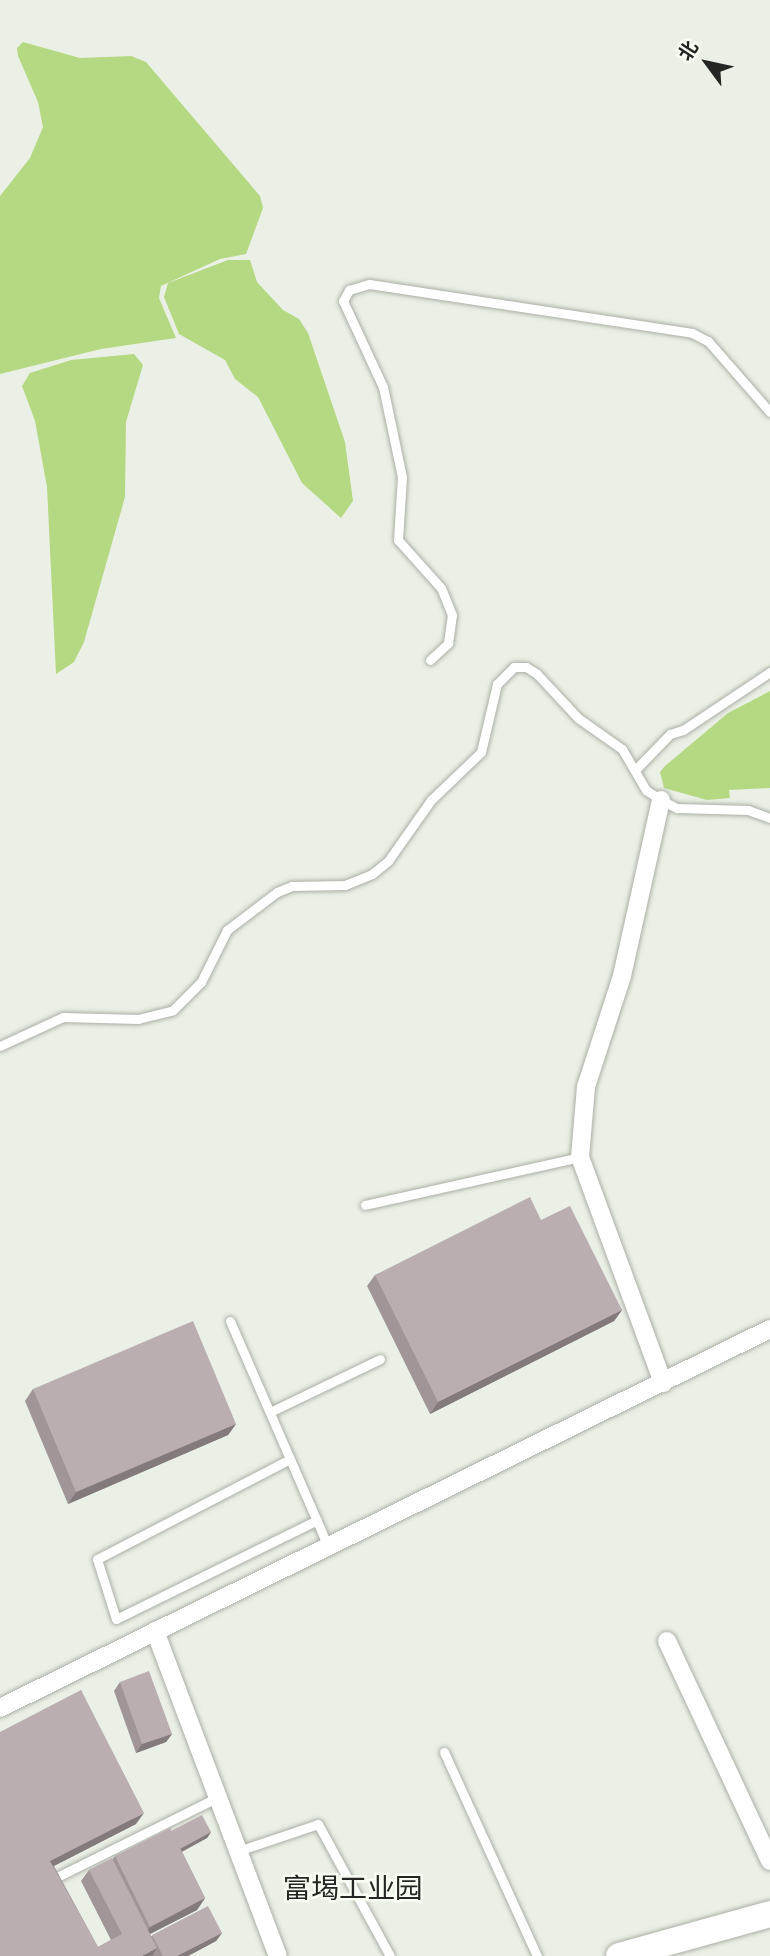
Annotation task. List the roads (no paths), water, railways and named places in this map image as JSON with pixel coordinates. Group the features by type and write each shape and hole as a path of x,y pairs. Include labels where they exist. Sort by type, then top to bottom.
{"main road":[{"path":"619,1956 770,1914"},
{"path":"678,1956 770,1933"}],"street":[{"path":"661,800 629,949 586,1087 580,1157 663,1382"},
{"path":"0,1708 770,1329"},
{"path":"155,1631 278,1956"},
{"path":"667,1641 770,1859"}],"lane":[{"path":"430,660 448,643 452,615 441,588 398,540 402,477 383,387 343,301 349,290 369,284 692,334 708,341 770,412"},
{"path":"0,1046 63,1017 138,1019 173,1010 201,982 227,930 277,892 292,886 345,885 372,874 388,861 431,800 481,752 497,684 514,667 526,667 537,674 578,718 630,756 646,790 661,800 677,808 748,810 770,818"},
{"path":"636,769 670,734 683,730 770,672"},
{"path":"365,1205 580,1157"},
{"path":"230,1321 328,1546"},
{"path":"270,1412 380,1359"},
{"path":"290,1459 97,1559 117,1619 317,1520"},
{"path":"444,1752 537,1956"},
{"path":"60,1876 218,1797"},
{"path":"238,1851 318,1824 390,1956"}],"district":[{"name":"富堨工业园","path":"353,1891"}]}
